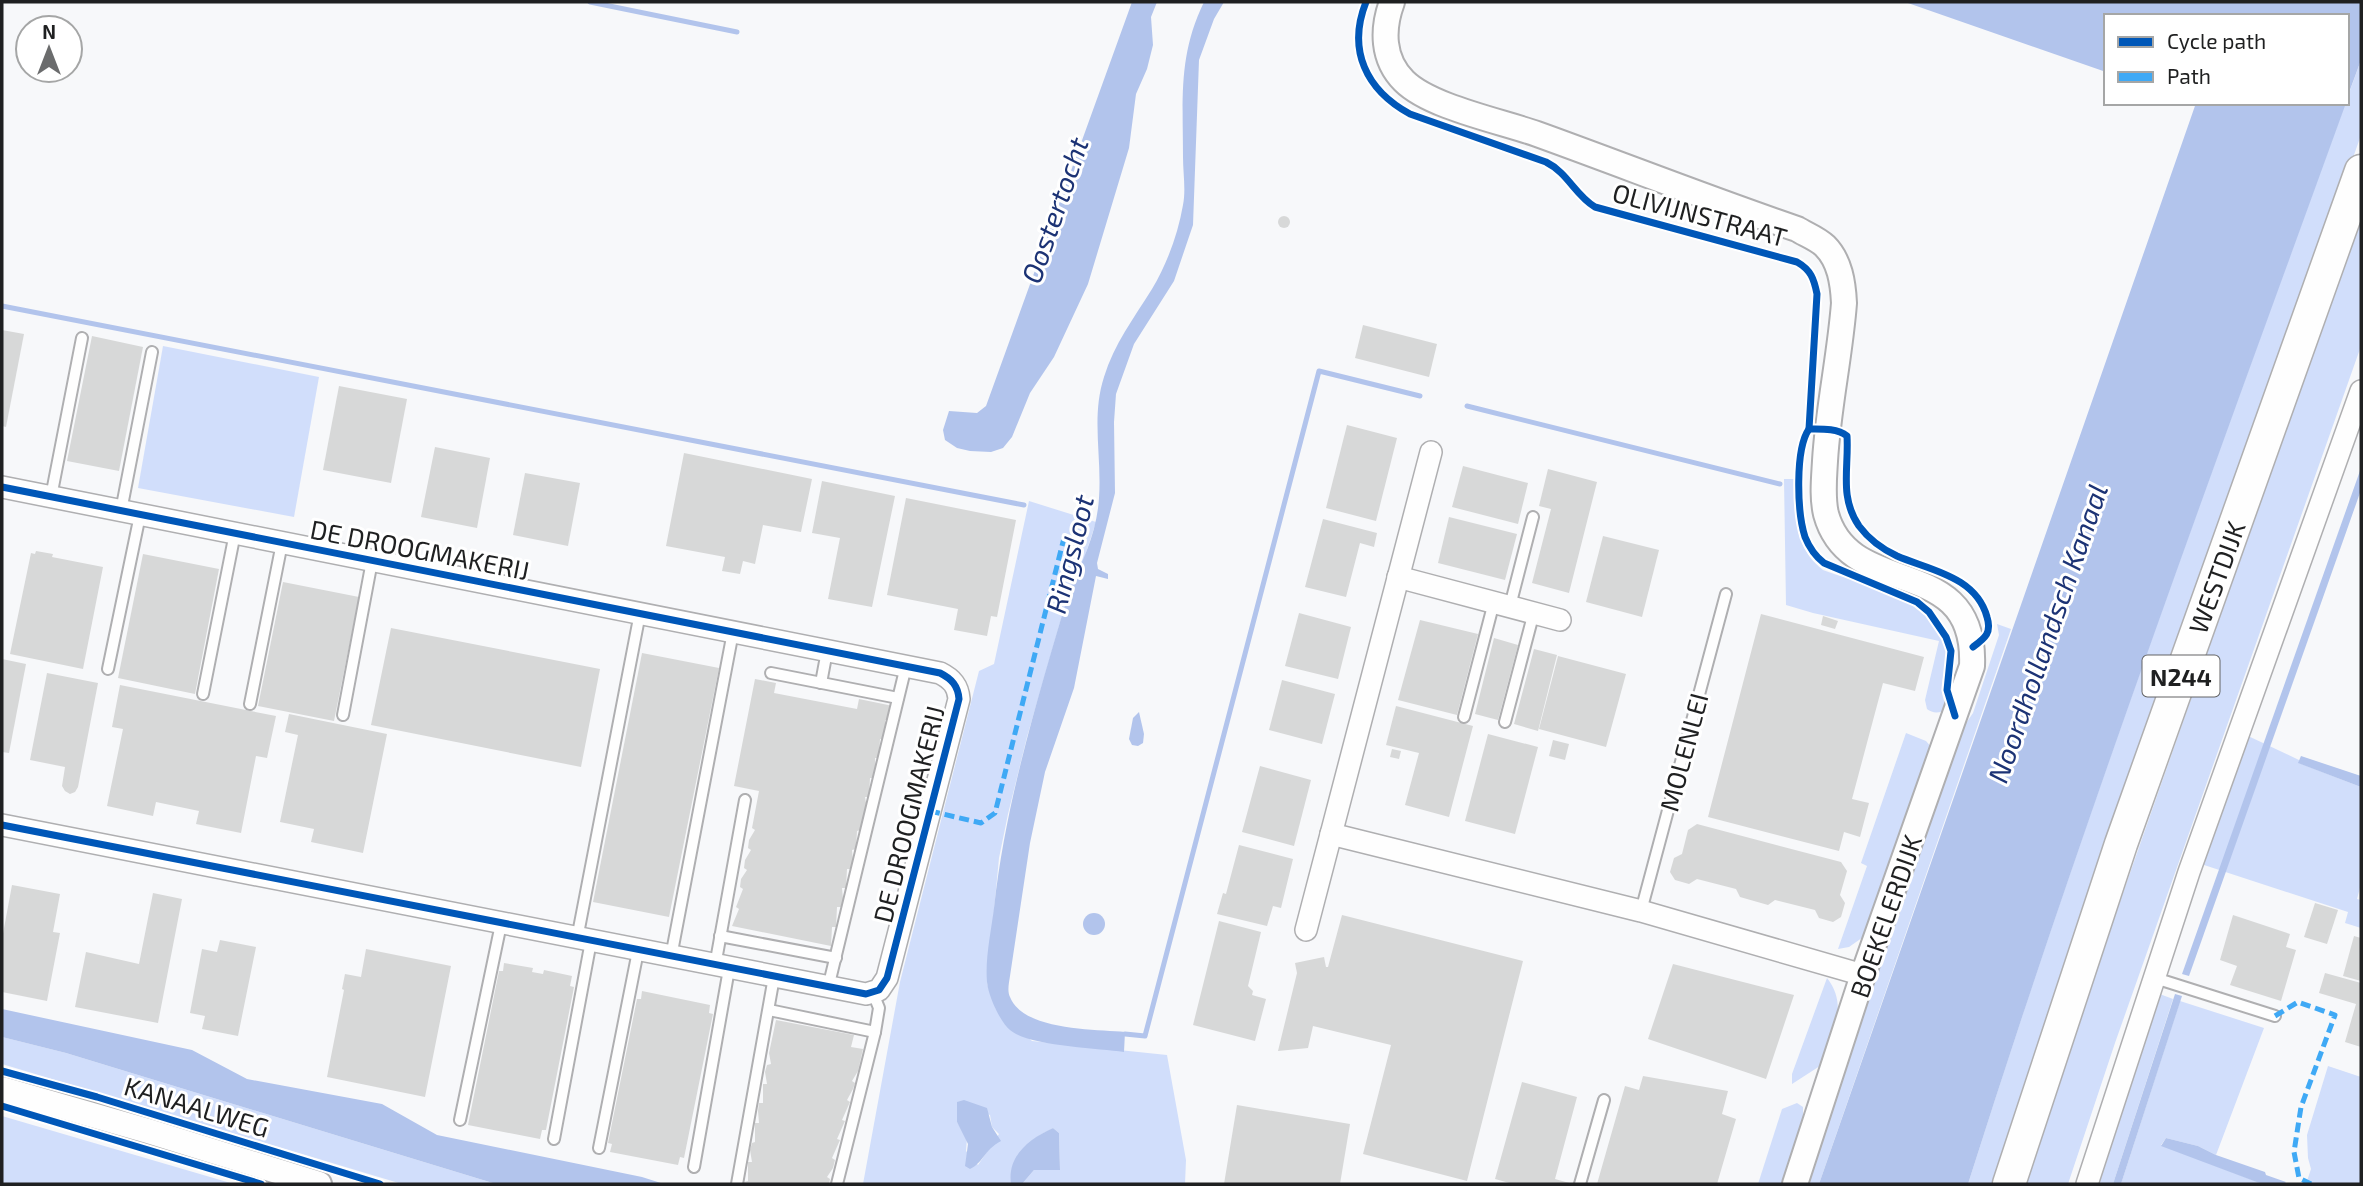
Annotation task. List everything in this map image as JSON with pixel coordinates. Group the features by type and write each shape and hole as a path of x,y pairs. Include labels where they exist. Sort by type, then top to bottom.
{"main road":[{"name":"WESTDIJK","path":"2009,1184 2126,831 2361,171"}],"street":[{"name":"OLIVIJNSTRAAT","path":"1392,2 1385,27 1385,43 1394,67 1412,88 1436,100 1535,133 1797,229 1825,246 1837,265 1843,284 1844,303 1827,429 1823,495 1827,516 1849,553 1873,567 1928,586 1947,599 1967,623 1973,647"},
{"path":"2087,1184 2193,859 2361,391"},
{"path":"1306,930 1431,452"},
{"name":"DE DROOGMAKERIJ","path":"2,487 827,650 940,673 950,678 959,699 887,978 883,987 873,993"},
{"path":"1398,577 1560,620"},
{"name":"BOEKELERDIJK","path":"1795,1184 1863,975 1972,666 1973,647"},
{"path":"2,825 858,994 873,993"},
{"path":"1331,834 1641,911 1863,975"},
{"name":"KANAALWEG","path":"2,1090 148,1131 319,1184"}],"lane":[{"path":"51,497 82,338"},
{"path":"108,669 152,352"},
{"path":"1464,717 1533,517"},
{"path":"203,694 235,533"},
{"name":"DE DROOGMAKERIJ","path":"250,704 282,543"},
{"name":"DE DROOGMAKERIJ","path":"343,715 372,561"},
{"name":"MOLENLEI","path":"1641,911 1726,594"},
{"path":"1505,723 1534,612"},
{"path":"554,1139 584,940 640,613"},
{"path":"671,957 733,632"},
{"path":"821,682 827,650"},
{"name":"DE DROOGMAKERIJ","path":"828,988 906,666"},
{"name":"DE DROOGMAKERIJ","path":"771,673 898,698"},
{"path":"694,1167 722,967 720,936 745,800"},
{"path":"460,1120 501,924"},
{"path":"720,936 836,958"},
{"path":"599,1149 639,951"},
{"path":"737,1184 774,977"},
{"path":"2155,978 2275,1016"},
{"path":"837,1184 875,1032 879,1008 873,993"},
{"path":"769,1010 875,1032"},
{"path":"1580,1184 1604,1100"}],"shaded area":[{"path":"2361,60 2361,135 1996,1184 1968,1184 2109,760 2345,105 2349,105 2349,93"},
{"path":"2361,214 2361,346 2115,1043 2068,1184 2021,1184"},
{"path":"163,346 319,377 294,517 138,488"},
{"path":"1784,479 1794,479 1798,529 1813,561 1823,570 1896,596 1928,618 1939,632 1947,656 1942,695 1947,709 1932,712 1927,709 1925,700 1939,641 1786,605"},
{"path":"1029,501 1096,522 1084,559 1070,588 1008,814 999,858 987,984 996,1009 1032,1041 1167,1055 1186,1160 1185,1184 1022,1184 1034,1170 1060,1170 1059,1133 1053,1128 1023,1150 1014,1165 1011,1184 863,1184 900,982 979,671 994,664","holes":["957,1102 990,1115 992,1127 999,1134 978,1165 966,1151 967,1138 957,1122"]},
{"path":"1997,624 2011,629 1819,1184 1806,1184 1882,952 1962,729 1973,713 1999,635"},
{"path":"1906,733 1926,741 1932,748 1866,935 1849,947 1838,949 1867,866 1861,863"},
{"path":"2246,735 2299,760 2299,763 2361,787 2361,884 2357,899 2361,900 2361,928 2345,923 2348,912 2201,864"},
{"path":"1827,978 1834,988 1838,1009 1831,1041 1823,1064 1792,1084 1792,1074"},
{"path":"2157,993 2173,999 2113,1184 2096,1184"},
{"path":"2180,1001 2264,1028 2216,1155 2198,1146 2166,1138 2161,1145 2263,1184 2121,1184"},
{"path":"2,1037 66,1053 496,1184 402,1184 2,1064"},
{"path":"2328,1066 2361,1077 2361,1184 2306,1184 2311,1169 2307,1135"},
{"path":"1797,1103 1803,1107 1803,1125 1783,1184 1758,1184 1782,1109"},
{"path":"2,1116 234,1184 2,1184"}],"water":[{"path":"1132,2 1157,2 1151,17 1153,45 1147,69 1136,94 1129,148 1088,284 1054,357 1030,393 1012,437 1003,448 991,452 957,448 945,440 943,430 949,411 977,413 986,406"},
{"path":"1204,2 1224,2 1214,19 1199,60 1193,225 1174,281 1134,344 1116,394 1115,493 1097,563 1098,569 1108,574 1108,579 1096,576 1074,688 1045,772 1030,843 1009,987 1010,997 1018,1008 1044,1022 1079,1029 1125,1032 1124,1052 1064,1046 1032,1040 1010,1030 999,1015 990,994 987,964 999,867 1015,787 1047,667 1070,588 1096,522 1100,483 1098,407 1104,377 1119,342 1162,269 1181,216 1184,193 1183,116 1186,59"},
{"path":"1905,2 2361,2 2361,60 2349,93 2349,14 2104,14 2104,71"},
{"name":"Noordhollandsch Kanaal","path":"2195,105 2345,105 2104,777 1968,1184 1819,1184"},
{"path":"2361,468 2361,490 2189,976 2182,974"},
{"path":"1139,712 1144,734 1143,743 1138,746 1132,745 1129,739 1133,718"},
{"path":"2301,756 2361,776 2361,787 2298,763"},
{"path":"1094,913 1102,916 1105,924 1102,932 1094,935 1086,932 1083,924 1086,916"},
{"path":"2175,994 2182,996 2121,1184 2113,1184"},
{"path":"2,1009 192,1050 247,1079 382,1104 437,1135 642,1177 664,1184 496,1184 66,1053 2,1037"},
{"path":"964,1100 987,1108 992,1127 1001,1141 970,1169 965,1166 968,1144 957,1122 957,1102"},
{"path":"1053,1128 1059,1133 1060,1170 1034,1170 1022,1184 1011,1184 1012,1165 1021,1150 1036,1137"},
{"path":"2166,1138 2198,1146 2286,1182 2262,1184 2161,1146"}],"building":[{"path":"1284,216 1290,222 1284,228 1278,222"},
{"path":"1363,325 1437,344 1429,377 1355,358"},
{"path":"2,330 24,334 6,427 2,426"},
{"path":"92,336 143,347 119,471 67,461"},
{"path":"339,386 407,399 391,483 323,470"},
{"path":"1347,425 1397,438 1376,521 1326,508"},
{"path":"435,447 490,458 477,528 421,517"},
{"path":"684,453 812,479 801,532 763,525 755,564 743,561 740,574 722,571 725,557 666,546"},
{"path":"1463,466 1528,483 1518,524 1452,507"},
{"path":"1548,469 1597,482 1569,593 1532,583 1551,509 1539,506"},
{"path":"525,473 580,483 568,546 513,535"},
{"path":"822,481 895,496 872,607 828,599 840,538 812,533"},
{"path":"906,498 1016,520 997,617 991,616 987,636 954,630 958,609 887,595"},
{"path":"1449,517 1517,534 1505,580 1438,563"},
{"path":"1323,519 1377,533 1374,547 1360,543 1346,597 1305,587"},
{"path":"1603,536 1659,550 1642,617 1586,602"},
{"path":"36,551 53,554 52,557 103,567 83,669 10,654 31,553 35,554"},
{"path":"143,554 219,569 195,694 118,678"},
{"path":"283,582 359,597 334,721 258,706"},
{"path":"1299,613 1351,627 1338,679 1285,666"},
{"path":"1761,614 1924,657 1915,691 1883,683 1852,799 1869,803 1860,837 1844,832 1839,851 1708,817"},
{"path":"1823,616 1838,621 1835,629 1821,625"},
{"path":"1420,620 1478,634 1457,715 1398,700"},
{"path":"391,628 600,669 581,767 371,725"},
{"path":"1494,638 1518,645 1498,720 1475,714"},
{"path":"1534,649 1557,655 1538,731 1514,724"},
{"path":"642,653 719,668 669,917 593,902"},
{"path":"1558,656 1626,674 1606,747 1539,729"},
{"path":"2,659 26,664 9,753 2,752"},
{"path":"47,673 98,683 78,787 70,794 62,786 65,767 30,760"},
{"path":"755,679 776,683 774,693 857,709 859,699 893,706 889,720 885,720 886,731 884,739 880,739 879,758 875,758 876,770 874,778 870,778 869,797 865,797 867,808 861,830 857,831 856,849 852,850 851,869 847,869 846,888 842,888 841,907 837,907 831,946 732,926 743,889 740,887 741,879 747,870 744,868 745,860 751,850 748,848 749,840 755,830 752,828 759,791 734,786"},
{"path":"1282,680 1335,694 1322,744 1269,730"},
{"path":"120,685 276,716 267,758 256,756 241,833 196,824 199,811 156,802 153,816 107,806 123,729 112,727"},
{"path":"1396,706 1473,726 1449,817 1405,805 1419,753 1386,745"},
{"path":"289,714 387,734 363,853 311,842 314,829 280,822 298,735 285,732"},
{"path":"1488,734 1538,747 1515,834 1465,821"},
{"path":"1553,740 1569,744 1565,760 1549,756"},
{"path":"1392,749 1401,751 1399,759 1390,757"},
{"path":"1260,766 1311,780 1294,846 1242,832"},
{"path":"1697,824 1841,862 1847,871 1840,895 1845,903 1841,917 1833,922 1819,918 1815,910 1775,900 1768,905 1740,897 1736,889 1697,879 1689,884 1675,880 1670,872 1674,858 1682,854 1688,830"},
{"path":"1239,845 1293,859 1281,908 1273,906 1267,926 1217,914 1223,893 1226,894"},
{"path":"12,885 60,894 53,932 60,933 47,1001 2,992 2,939"},
{"path":"153,893 182,899 158,1023 75,1007 86,952 139,964"},
{"path":"2315,903 2338,910 2327,944 2304,937"},
{"path":"1342,915 1523,961 1467,1181 1363,1154 1391,1045 1313,1026 1308,1048 1278,1051 1297,973 1295,963 1324,957 1328,967"},
{"path":"2233,915 2290,934 2286,947 2296,950 2281,1001 2230,985 2237,966 2220,960"},
{"path":"1219,921 1261,932 1248,986 1253,991 1252,995 1266,999 1255,1041 1193,1025"},
{"path":"2354,936 2361,938 2361,981 2343,976"},
{"path":"220,940 256,947 238,1036 202,1029 205,1016 190,1013 202,949 217,952"},
{"path":"366,949 451,966 425,1097 327,1077 345,974 361,977"},
{"path":"504,963 533,968 532,972 543,974 544,970 572,976 570,986 574,987 546,1130 542,1130 540,1139 468,1125 499,971 503,971"},
{"path":"1673,964 1794,995 1766,1079 1648,1039"},
{"path":"2325,973 2361,983 2361,1047 2345,1042 2356,1004 2319,993"},
{"path":"642,991 710,1005 709,1013 713,1014 684,1158 680,1157 678,1165 610,1152 612,1144 608,1143 637,999 641,999"},
{"path":"776,1020 854,1035 851,1047 863,1049 858,1071 852,1081 855,1083 847,1100 850,1102 842,1120 845,1121 837,1139 840,1140 832,1158 835,1160 833,1168 827,1177 830,1179 829,1184 743,1184 748,1181 748,1162 752,1162 750,1150 755,1142 755,1123 759,1123 759,1103 763,1103 763,1084 767,1084 765,1072 767,1065 771,1064 769,1053"},
{"path":"1643,1076 1728,1091 1722,1114 1736,1119 1717,1184 1597,1184 1625,1086 1639,1090"},
{"path":"1522,1082 1577,1097 1555,1179 1573,1184 1513,1184 1495,1179"},
{"path":"1237,1105 1350,1124 1340,1184 1224,1184"}],"waterway":[{"path":"590,2 737,32"},
{"path":"2,306 1024,505"},
{"path":"1125,1034 1145,1036 1319,371 1420,396"},
{"path":"1467,406 1780,484"}],"marked path":[{"path":"930,811 981,823 995,813 1065,534"},
{"path":"2275,1016 2298,1002 2335,1015 2301,1107 2294,1152 2299,1178 2311,1184"}],"cycle path":[{"path":"1366,2 1359,36 1364,67 1382,93 1410,114 1546,162 1560,172 1595,207 1797,262 1809,272 1817,294 1809,429 1804,438 1799,465 1799,497 1805,537 1824,563 1917,602 1929,612 1946,637 1951,651 1947,690 1955,716"},
{"path":"1809,429 1834,430 1847,436 1846,482 1849,504 1859,526 1867,535 1891,553 1950,576 1973,592 1981,603 1988,623 1984,638 1973,647"},
{"path":"2,487 940,673 954,683 959,699 887,978 879,990 866,994 2,825"},
{"path":"2,1071 97,1097 380,1184"},
{"path":"2,1106 261,1184"}],"water label":[{"name":"Oostertocht","path":"1054,210"},
{"name":"Ringsloot","path":"1069,554"}]}
